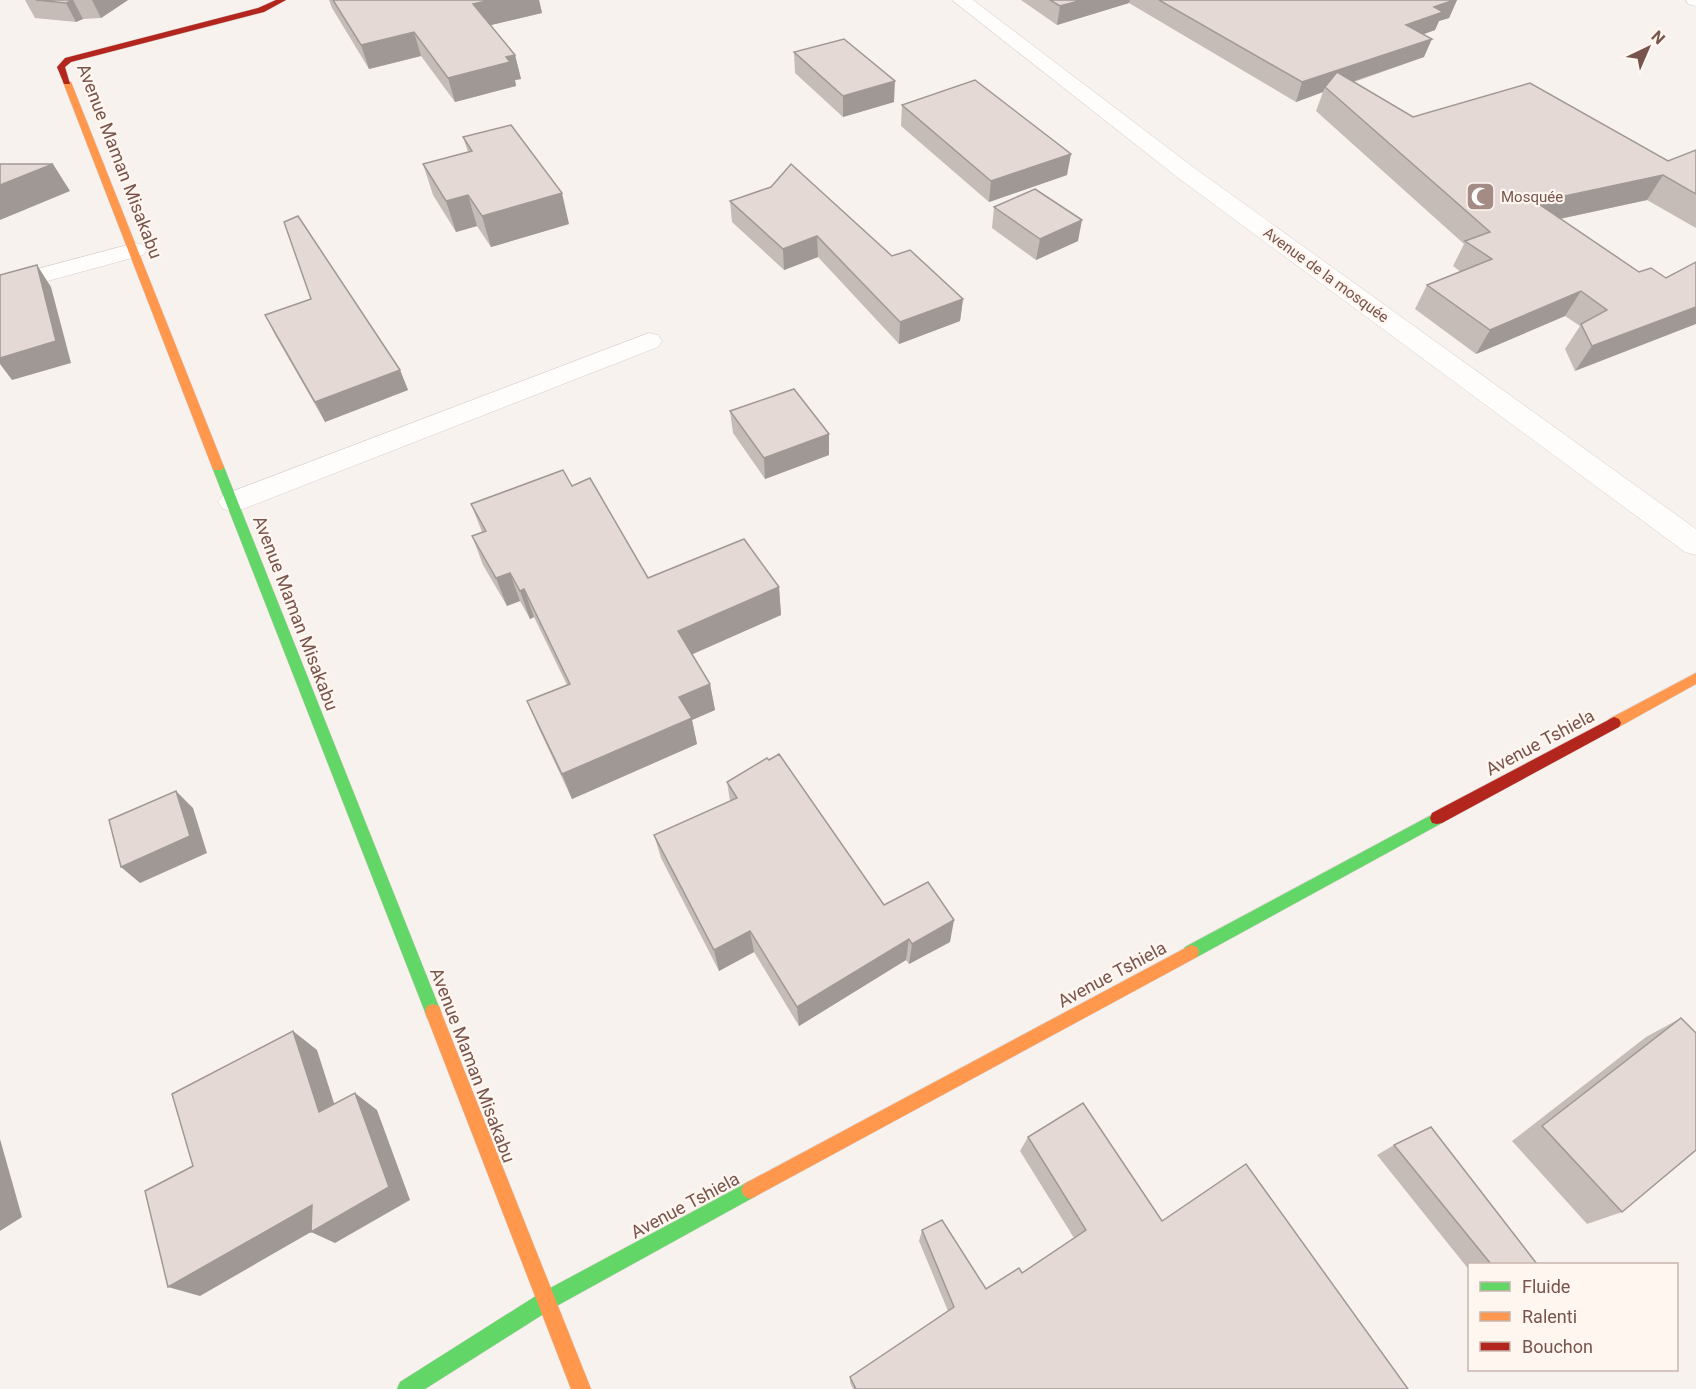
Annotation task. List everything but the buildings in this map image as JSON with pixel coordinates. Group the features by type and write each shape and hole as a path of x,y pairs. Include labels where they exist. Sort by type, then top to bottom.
{"street":[{"name":"Avenue Maman Misakabu","path":"282,0 261,10 76,57 61,67 135,250 580,1389"},
{"name":"Avenue de la mosquée","path":"961,0 1185,172 1696,544"},
{"path":"0,287 135,250"},
{"path":"233,502 649,341"},
{"name":"Avenue Tshiela","path":"406,1389 546,1301 1696,678"}],"traffic: fast":[{"path":"218,467 433,1012"},
{"path":"1191,952 1437,818"},
{"path":"407,1389 546,1301 750,1190"}],"traffic: slow":[{"path":"67,82 218,467"},
{"path":"1614,723 1696,678"},
{"path":"750,1190 1191,952"},
{"path":"433,1012 581,1389"}],"traffic: jam":[{"path":"67,82 61,67 68,60 261,10 282,0"},
{"path":"1437,818 1614,723"}],"place":[{"name":"Mosquée","path":"1480,197"}]}
